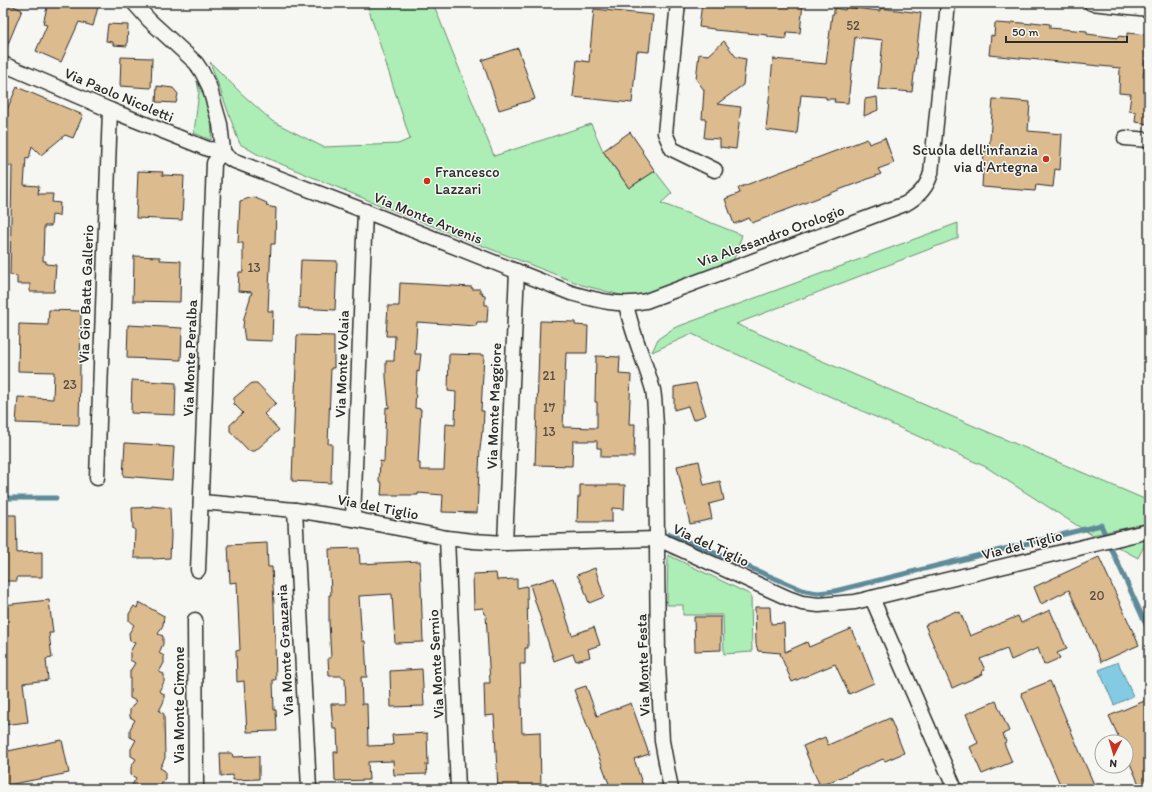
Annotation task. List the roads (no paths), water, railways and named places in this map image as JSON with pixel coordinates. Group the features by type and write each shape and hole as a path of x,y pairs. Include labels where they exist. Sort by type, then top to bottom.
{"street":[{"path":"134,3 149,20 196,63 202,72 209,86 220,124 223,150"},
{"path":"678,3 665,133 672,149 715,170"},
{"name":"Via Alessandro Orologio","path":"626,304 646,300 905,204 918,196 923,190 931,173 948,3"},
{"path":"1091,3 1129,5 1149,9"},
{"name":"Via Paolo Nicoletti","path":"3,64 110,110 208,149 223,150"},
{"name":"Via Gio Batta Gallerio","path":"97,478 110,110"},
{"path":"1125,138 1149,140"},
{"name":"Via Monte Arvenis","path":"223,150 225,155 232,160 365,211 570,293 592,299 626,304"},
{"name":"Via Monte Peralba","path":"198,570 214,163 223,150"},
{"name":"Via Monte Volaia","path":"353,519 365,211"},
{"name":"Via Monte Maggiore","path":"505,543 517,271"},
{"name":"Via Monte Festa","path":"626,304 632,328 653,392 656,425 658,664 662,742 671,789"},
{"name":"Via del Tiglio","path":"201,502 295,510 353,519 447,538 505,543 658,539 788,598 802,603 819,605 836,605 872,598 1149,531"},
{"name":"Via Monte Grauzaria","path":"295,510 309,789"},
{"name":"Via Monte Sernio","path":"447,538 458,789"},
{"path":"872,598 955,789"},
{"name":"Via Monte Cimone","path":"195,620 196,789"}],"water":[{"path":"1118,662 1133,696 1114,705 1099,670"}],"waterway":[{"path":"3,498 56,498"},
{"path":"670,534 805,591 818,593 835,591 1101,525 1104,532"},
{"path":"1110,546 1149,631"}],"place":[{"name":"Scuola dell'infanzia via d'Artegna","path":"1046,159"},
{"name":"Francesco Lazzari","path":"427,181"}]}
